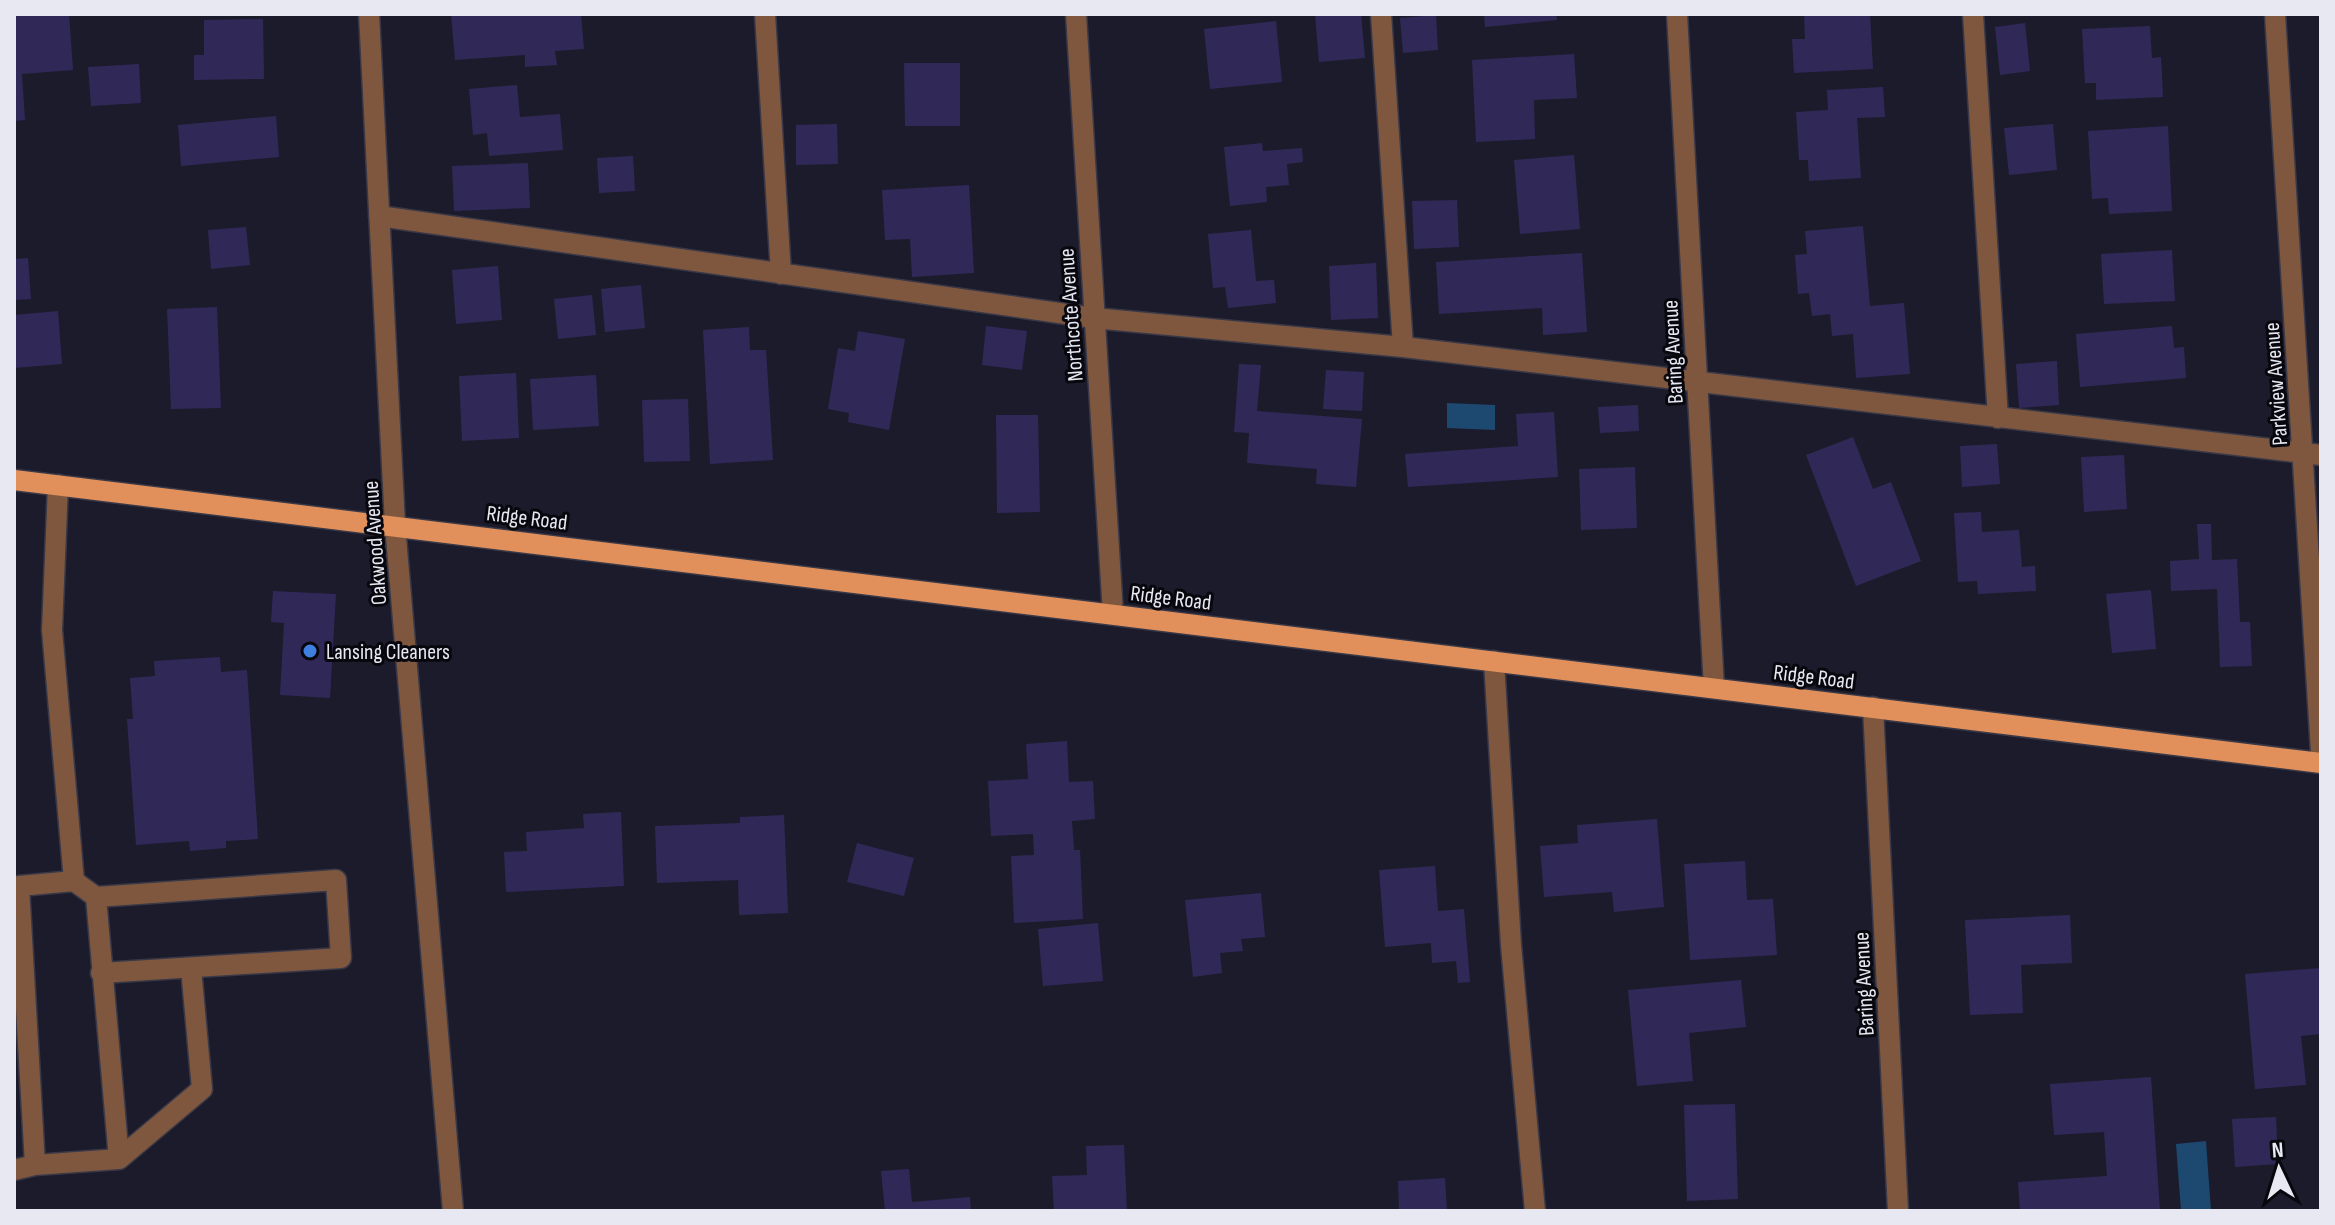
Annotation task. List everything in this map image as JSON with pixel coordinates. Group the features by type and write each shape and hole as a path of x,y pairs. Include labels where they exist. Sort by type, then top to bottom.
{"main road":[{"name":"Ridge Road","path":"14,480 2321,763"}],"street":[{"name":"Oakwood Avenue","path":"369,14 395,525 453,1211"},
{"path":"765,14 781,274"},
{"name":"Northcote Avenue","path":"1076,14 1113,614"},
{"path":"1381,14 1403,347"},
{"name":"Baring Avenue","path":"1677,14 1714,688"},
{"path":"1973,14 1998,418"},
{"name":"Parkview Avenue","path":"2275,14 2312,454 2321,752"},
{"path":"379,216 1094,318 1403,347 2312,454"},
{"path":"58,485 52,630 74,881"},
{"path":"1494,661 1511,945 1535,1211"},
{"name":"Baring Avenue","path":"1873,707 1898,1211"},
{"path":"35,1165 19,886 74,881 96,897 336,880 341,958 101,973"},
{"path":"96,897 119,1159"},
{"path":"14,1170 35,1165 119,1159 202,1089 191,968"}],"water":[{"path":"1447,403 1495,405 1495,430 1447,428"},
{"path":"2206,1141 2211,1211 2181,1211 2176,1144"}],"building":[{"path":"14,14 69,14 73,70 22,74 25,120 14,121"},
{"path":"451,14 581,14 584,49 555,51 557,65 525,67 525,55 455,60"},
{"path":"1315,14 1361,14 1365,58 1319,62"},
{"path":"1484,14 1556,14 1557,20 1485,27"},
{"path":"1804,14 1870,14 1873,69 1794,73 1792,39 1805,39"},
{"path":"1436,15 1438,50 1403,53 1400,18"},
{"path":"263,19 264,79 194,80 194,55 204,55 204,20"},
{"path":"1276,21 1282,82 1210,89 1204,29"},
{"path":"2025,23 2030,71 2000,75 1995,27"},
{"path":"2150,26 2152,58 2161,57 2163,97 2096,100 2096,83 2085,83 2082,29"},
{"path":"1574,54 1577,98 1534,100 1535,139 1476,142 1472,60"},
{"path":"904,63 960,63 960,126 905,126"},
{"path":"139,64 141,103 91,106 88,67"},
{"path":"517,85 520,117 560,114 563,150 489,156 487,133 473,135 469,89"},
{"path":"1883,87 1885,117 1857,118 1861,178 1809,181 1808,160 1799,160 1796,112 1828,110 1827,90"},
{"path":"276,116 279,157 181,166 178,125"},
{"path":"837,124 838,164 796,165 796,125"},
{"path":"2053,124 2057,170 2009,175 2004,128"},
{"path":"2168,126 2172,211 2109,214 2108,198 2092,199 2088,131"},
{"path":"1262,143 1263,151 1302,148 1303,162 1287,164 1289,185 1266,187 1267,202 1230,206 1224,147"},
{"path":"1574,155 1580,229 1520,234 1514,160"},
{"path":"633,156 635,191 599,193 597,158"},
{"path":"528,163 530,208 454,211 452,166"},
{"path":"969,185 974,273 912,277 910,239 885,240 882,190"},
{"path":"1457,200 1459,247 1414,249 1412,201"},
{"path":"1863,226 1870,306 1904,303 1910,374 1856,378 1853,334 1832,336 1830,314 1812,316 1809,293 1798,294 1795,255 1807,254 1805,231"},
{"path":"246,227 250,265 211,269 208,230"},
{"path":"1251,230 1256,281 1274,280 1276,303 1228,308 1225,287 1213,288 1208,234"},
{"path":"2172,250 2175,301 2104,304 2101,254"},
{"path":"1582,253 1587,332 1543,335 1542,308 1439,314 1436,262"},
{"path":"28,258 31,299 14,300 14,259"},
{"path":"1376,263 1378,318 1331,320 1329,266"},
{"path":"498,266 502,320 456,324 452,270"},
{"path":"641,285 645,328 605,332 601,289"},
{"path":"592,295 596,335 558,339 554,299"},
{"path":"217,307 221,408 171,409 167,309"},
{"path":"58,311 62,364 14,368 14,315"},
{"path":"986,326 1027,331 1022,370 982,365"},
{"path":"2172,326 2174,348 2184,347 2186,378 2080,387 2076,334"},
{"path":"749,327 750,350 766,350 773,460 710,464 703,330"},
{"path":"858,331 905,339 889,430 848,422 849,413 828,409 838,348 855,351"},
{"path":"2057,361 2059,405 2019,408 2016,364"},
{"path":"1239,364 1261,365 1257,411 1362,419 1356,487 1316,484 1317,469 1247,463 1249,433 1234,432"},
{"path":"1326,370 1364,372 1362,411 1323,409"},
{"path":"516,373 519,438 462,441 459,376"},
{"path":"596,375 599,426 533,430 530,379"},
{"path":"688,399 690,461 644,462 642,400"},
{"path":"1638,405 1639,431 1600,433 1598,407"},
{"path":"1554,412 1558,477 1408,487 1405,454 1518,446 1516,414"},
{"path":"996,415 1038,415 1040,512 997,513"},
{"path":"1853,437 1873,489 1891,482 1921,561 1856,586 1806,455"},
{"path":"1997,444 2000,484 1962,487 1960,446"},
{"path":"2124,455 2127,509 2084,512 2081,457"},
{"path":"1635,467 1637,528 1581,530 1579,469"},
{"path":"1981,512 1982,532 2019,530 2022,567 2035,566 2036,591 1978,594 1977,581 1958,582 1954,513"},
{"path":"2197,524 2211,524 2212,560 2237,559 2240,622 2250,622 2252,666 2220,667 2217,589 2171,591 2170,561 2199,559"},
{"path":"2151,590 2156,649 2112,653 2106,594"},
{"path":"273,591 336,594 330,698 280,695 284,623 271,622"},
{"path":"220,657 221,672 247,670 258,839 226,841 226,848 190,851 189,841 136,845 127,719 133,719 130,678 155,676 154,661"},
{"path":"1067,741 1069,782 1093,781 1095,819 1072,821 1074,850 1080,850 1083,919 1014,923 1011,856 1034,855 1033,834 991,836 988,781 1028,779 1026,744"},
{"path":"621,812 624,886 506,892 504,852 527,851 526,832 584,828 583,814"},
{"path":"784,815 788,913 739,915 738,880 657,883 655,826 740,823 740,817"},
{"path":"1657,819 1664,907 1614,912 1612,892 1544,897 1540,846 1578,843 1577,825"},
{"path":"857,843 914,858 904,896 847,882"},
{"path":"1745,861 1747,900 1773,899 1777,955 1690,960 1684,864"},
{"path":"1435,866 1438,911 1464,909 1470,982 1458,983 1456,961 1432,963 1431,943 1385,947 1379,870"},
{"path":"1261,893 1265,937 1241,939 1243,951 1220,953 1222,973 1193,977 1185,900"},
{"path":"2070,915 2072,963 2021,965 2023,1013 1970,1015 1965,920"},
{"path":"1098,923 1103,981 1043,986 1038,929"},
{"path":"2321,968 2321,1034 2301,1036 2306,1085 2255,1089 2245,974"},
{"path":"1741,980 1746,1027 1689,1033 1693,1081 1637,1086 1628,990"},
{"path":"2151,1077 2160,1211 2020,1211 2018,1182 2107,1176 2104,1132 2054,1135 2050,1084"},
{"path":"1735,1104 1738,1199 1687,1201 1684,1105"},
{"path":"2276,1117 2278,1164 2235,1167 2232,1119"},
{"path":"1124,1145 1127,1211 1054,1211 1052,1176 1087,1175 1086,1146"},
{"path":"909,1169 912,1202 970,1197 971,1211 885,1211 881,1171"},
{"path":"1445,1178 1447,1211 1399,1211 1398,1181"}],"place":[{"name":"Lansing Cleaners","path":"310,651"}]}
